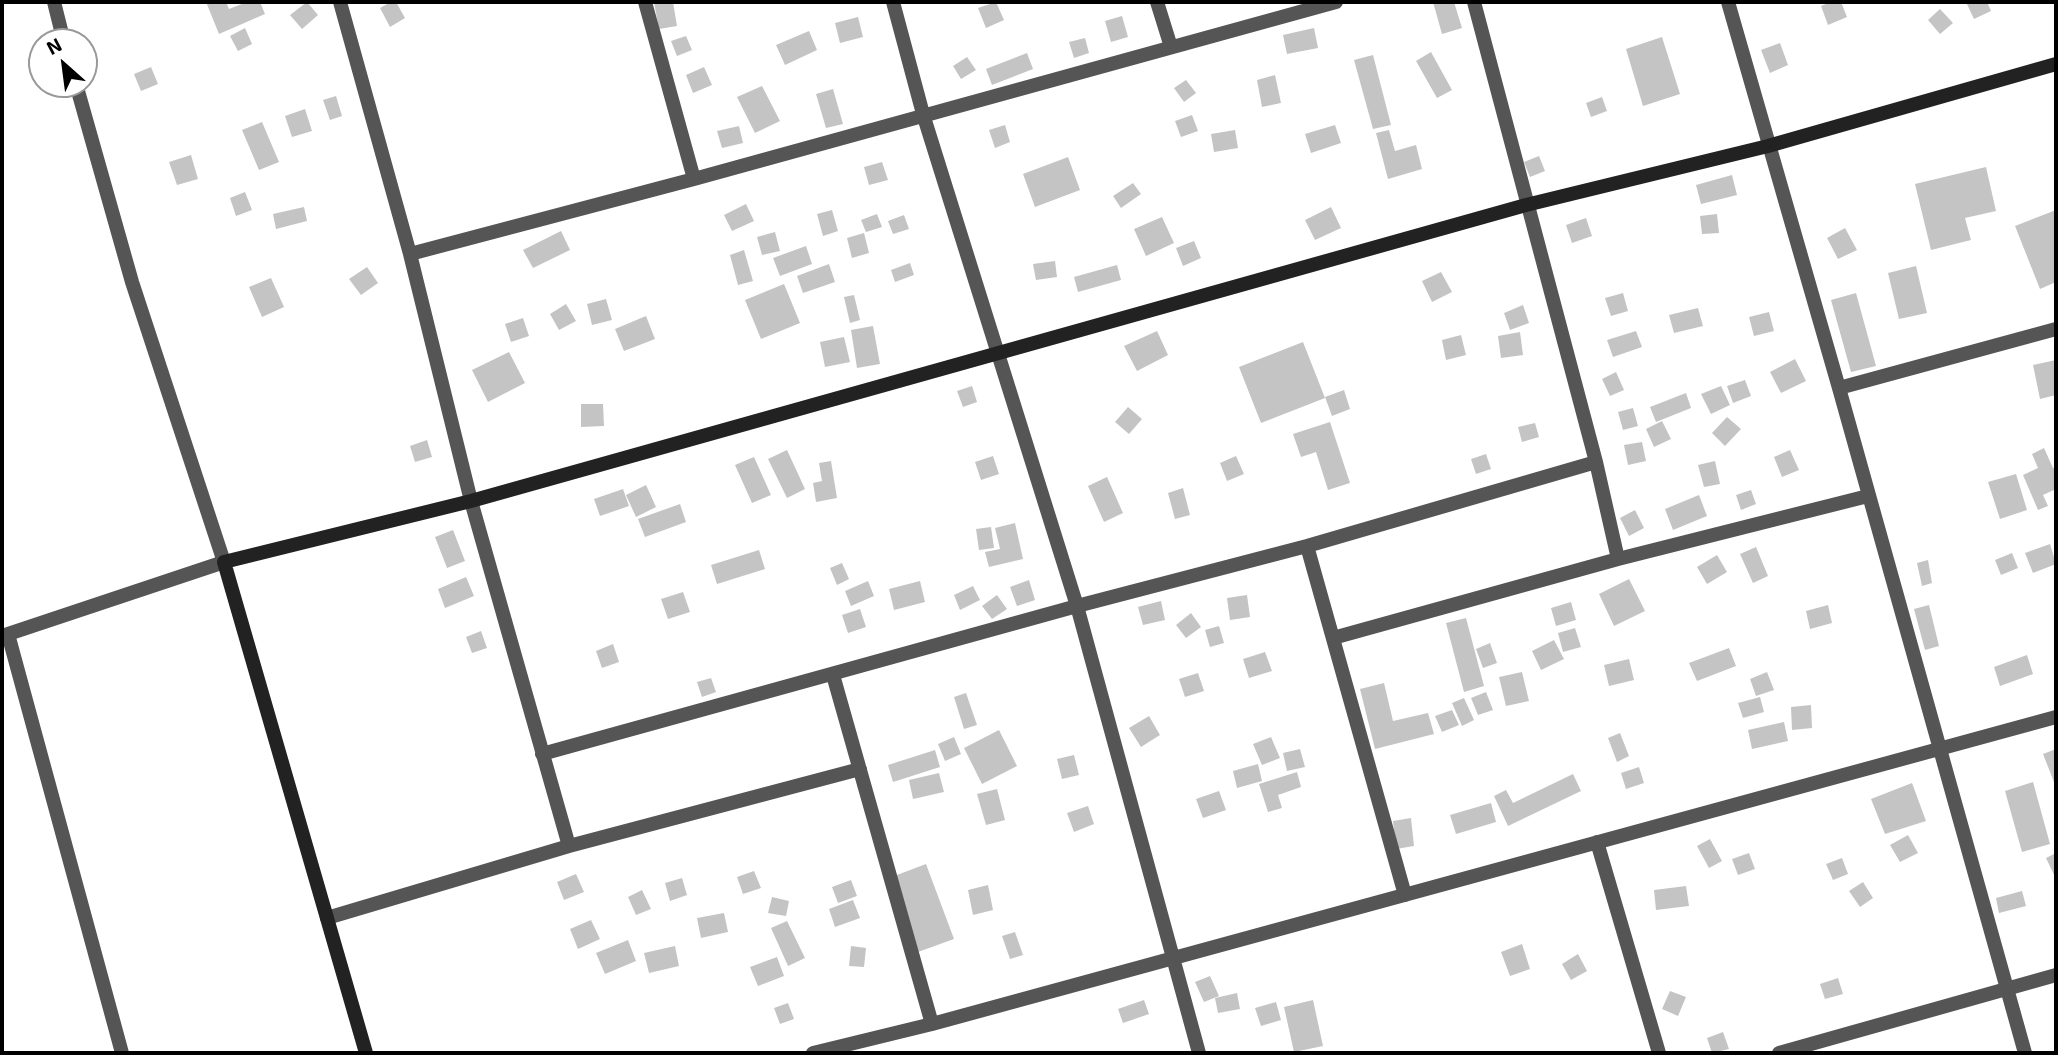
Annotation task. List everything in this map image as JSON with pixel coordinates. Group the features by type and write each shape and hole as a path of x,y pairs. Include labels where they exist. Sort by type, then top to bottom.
{"street":[{"path":"54,2 60,28"},
{"path":"340,2 410,254 471,501 569,845"},
{"path":"645,2 694,179"},
{"path":"893,2 923,114 1077,606 1199,1053"},
{"path":"1157,2 1171,47"},
{"path":"410,254 694,179 1336,2"},
{"path":"1474,2 1526,205 1597,462 1618,559"},
{"path":"1728,2 2025,1053"},
{"path":"122,1053 5,635 224,562 471,501 1526,205 1768,146 2056,64"},
{"path":"80,98 132,282 224,562 366,1053"},
{"path":"1839,388 2056,329"},
{"path":"542,754 1077,606 1307,546 1597,462"},
{"path":"1333,638 1618,559 1868,496"},
{"path":"1307,546 1405,894"},
{"path":"833,675 932,1024"},
{"path":"813,1053 932,1024 2056,717"},
{"path":"327,918 569,845 860,769"},
{"path":"1597,842 1659,1053"},
{"path":"1779,1053 2056,975"}],"building":[{"path":"206,2 226,2 229,9 247,2 260,2 265,14 219,34"},
{"path":"307,2 318,15 302,29 290,15"},
{"path":"396,2 405,18 390,27 380,8"},
{"path":"654,2 673,2 677,26 659,29"},
{"path":"996,2 1004,20 986,28 978,8"},
{"path":"1433,2 1454,2 1462,28 1442,34"},
{"path":"1841,2 1847,17 1828,25 1821,6"},
{"path":"1966,2 1987,2 1991,11 1974,19"},
{"path":"1940,9 1953,23 1940,34 1928,20"},
{"path":"1122,16 1128,37 1111,42 1105,21"},
{"path":"858,17 863,37 840,43 835,23"},
{"path":"245,28 252,44 238,51 230,36"},
{"path":"1314,28 1318,48 1287,54 1283,35"},
{"path":"809,31 817,50 785,65 776,45"},
{"path":"686,36 692,50 677,56 671,41"},
{"path":"1662,37 1680,94 1643,106 1626,49"},
{"path":"1085,38 1089,53 1074,58 1069,42"},
{"path":"1780,43 1788,65 1770,73 1761,50"},
{"path":"1431,52 1452,90 1437,98 1416,61"},
{"path":"1027,53 1033,69 992,85 986,69"},
{"path":"1373,55 1391,125 1373,129 1354,60"},
{"path":"967,57 976,70 961,79 953,66"},
{"path":"151,67 158,84 141,91 134,74"},
{"path":"704,67 712,85 693,93 686,75"},
{"path":"1275,75 1281,103 1262,107 1257,80"},
{"path":"1186,80 1196,93 1184,102 1174,88"},
{"path":"762,86 780,121 755,133 737,97"},
{"path":"833,89 843,124 826,128 816,94"},
{"path":"336,96 342,116 330,120 323,100"},
{"path":"1602,97 1607,111 1591,117 1586,103"},
{"path":"305,109 312,131 292,137 285,116"},
{"path":"1192,115 1198,131 1181,137 1175,121"},
{"path":"262,122 279,162 259,170 242,130"},
{"path":"1005,125 1010,142 995,148 989,130"},
{"path":"1335,125 1341,143 1311,153 1305,134"},
{"path":"739,126 743,143 722,148 717,131"},
{"path":"1235,130 1238,148 1214,152 1211,134"},
{"path":"1389,130 1395,151 1416,145 1422,169 1388,179 1376,133"},
{"path":"191,155 198,179 177,185 169,162"},
{"path":"1539,156 1545,171 1530,177 1524,162"},
{"path":"1068,157 1080,190 1035,207 1023,174"},
{"path":"882,162 888,180 869,185 864,167"},
{"path":"1986,167 1996,211 1965,218 1971,240 1931,250 1915,184"},
{"path":"1732,175 1737,195 1701,204 1696,185"},
{"path":"1133,183 1141,194 1121,208 1113,196"},
{"path":"245,192 252,210 236,216 230,198"},
{"path":"746,204 754,221 732,231 724,215"},
{"path":"304,207 307,221 276,229 273,214"},
{"path":"1331,207 1341,228 1315,240 1305,220"},
{"path":"832,210 838,231 823,236 817,214"},
{"path":"2056,210 2056,282 2040,289 2015,226"},
{"path":"877,214 882,227 866,232 861,220"},
{"path":"1717,214 1719,233 1702,234 1700,216"},
{"path":"904,215 909,229 893,234 888,221"},
{"path":"1162,217 1174,243 1146,256 1134,229"},
{"path":"1586,218 1592,236 1572,243 1566,225"},
{"path":"1845,228 1857,250 1838,259 1827,238"},
{"path":"561,231 570,250 533,268 523,250"},
{"path":"775,232 780,251 762,255 757,237"},
{"path":"864,233 869,253 852,258 847,238"},
{"path":"1194,241 1201,258 1183,266 1176,248"},
{"path":"806,246 812,264 780,276 773,258"},
{"path":"744,250 753,281 738,285 730,255"},
{"path":"1055,261 1057,277 1036,280 1033,264"},
{"path":"910,263 914,275 895,282 891,270"},
{"path":"829,264 835,282 803,293 797,276"},
{"path":"1117,265 1121,280 1078,292 1074,277"},
{"path":"1916,266 1927,313 1899,319 1888,273"},
{"path":"367,267 378,283 361,295 349,279"},
{"path":"1441,272 1452,292 1432,302 1422,281"},
{"path":"271,278 284,307 262,317 249,287"},
{"path":"784,284 800,323 761,339 745,300"},
{"path":"1623,293 1628,311 1611,316 1605,298"},
{"path":"1856,293 1876,366 1851,372 1831,300"},
{"path":"854,295 860,320 850,323 844,297"},
{"path":"606,299 612,320 592,325 587,304"},
{"path":"566,304 576,321 559,330 550,314"},
{"path":"1523,305 1529,323 1510,330 1504,313"},
{"path":"1698,308 1703,326 1674,333 1669,315"},
{"path":"1769,312 1774,331 1754,336 1749,317"},
{"path":"646,316 655,339 624,351 615,329"},
{"path":"523,318 529,336 511,342 505,324"},
{"path":"873,326 880,364 857,368 851,330"},
{"path":"1157,331 1168,355 1137,371 1124,346"},
{"path":"1636,331 1642,347 1613,357 1607,340"},
{"path":"1520,332 1523,355 1501,358 1498,336"},
{"path":"1461,335 1466,355 1446,360 1442,340"},
{"path":"844,337 850,362 825,367 820,342"},
{"path":"1303,342 1325,398 1261,423 1239,367"},
{"path":"509,352 525,383 488,402 472,370"},
{"path":"1795,359 1806,381 1781,393 1770,372"},
{"path":"2056,360 2056,395 2040,399 2033,365"},
{"path":"1616,372 1624,390 1610,396 1602,379"},
{"path":"1745,380 1751,396 1733,403 1727,386"},
{"path":"972,386 977,402 963,407 957,391"},
{"path":"1721,386 1730,405 1711,414 1701,394"},
{"path":"1344,390 1350,409 1332,416 1325,397"},
{"path":"1686,393 1691,408 1656,422 1650,407"},
{"path":"581,404 603,404 604,426 581,427"},
{"path":"1128,407 1142,419 1129,434 1115,422"},
{"path":"1633,408 1638,426 1623,430 1618,412"},
{"path":"1727,417 1741,429 1725,446 1712,433"},
{"path":"1662,421 1671,439 1654,447 1646,429"},
{"path":"1330,422 1350,483 1328,490 1316,452 1301,457 1293,434"},
{"path":"1535,423 1539,437 1522,442 1518,427"},
{"path":"427,440 432,457 415,462 410,446"},
{"path":"1642,442 1646,461 1628,465 1624,445"},
{"path":"2044,448 2053,468 2056,467 2056,489 2043,495 2048,506 2038,510 2023,475 2038,468 2032,454"},
{"path":"787,450 805,489 787,498 768,459"},
{"path":"1790,450 1799,470 1782,477 1774,457"},
{"path":"1486,454 1491,469 1476,474 1471,459"},
{"path":"993,456 999,474 981,480 975,462"},
{"path":"1236,456 1244,474 1227,481 1220,463"},
{"path":"754,457 771,495 752,503 735,465"},
{"path":"831,461 837,498 816,502 813,483 822,481 819,463"},
{"path":"1715,461 1720,484 1704,487 1698,465"},
{"path":"2016,474 2027,510 2000,519 1988,482"},
{"path":"1107,477 1123,513 1104,522 1088,486"},
{"path":"646,485 656,507 636,517 626,495"},
{"path":"1183,488 1190,515 1175,519 1168,493"},
{"path":"623,489 629,506 600,516 594,499"},
{"path":"1751,490 1756,504 1741,510 1736,495"},
{"path":"1699,495 1707,516 1673,530 1665,509"},
{"path":"680,504 686,522 645,537 638,519"},
{"path":"1635,510 1644,528 1629,536 1620,518"},
{"path":"1015,523 1023,559 989,567 985,552 1000,549 995,528"},
{"path":"991,527 994,548 979,550 976,529"},
{"path":"453,530 465,561 447,568 435,537"},
{"path":"2050,544 2056,564 2033,573 2025,553"},
{"path":"1756,547 1768,576 1753,583 1740,554"},
{"path":"759,550 765,569 717,584 711,565"},
{"path":"2012,553 2018,568 2001,575 1995,560"},
{"path":"1717,555 1727,572 1707,584 1697,567"},
{"path":"1928,560 1932,583 1922,586 1917,563"},
{"path":"842,563 849,579 837,585 830,568"},
{"path":"466,577 474,596 445,608 438,589"},
{"path":"1629,579 1645,611 1614,626 1599,594"},
{"path":"1029,580 1035,600 1017,606 1010,587"},
{"path":"868,581 874,596 851,606 845,591"},
{"path":"920,581 925,602 894,610 889,589"},
{"path":"973,586 980,600 960,610 954,595"},
{"path":"683,592 690,612 668,619 661,599"},
{"path":"997,595 1007,609 992,619 982,606"},
{"path":"1247,595 1250,617 1230,620 1227,598"},
{"path":"1161,601 1165,620 1143,625 1138,607"},
{"path":"1571,602 1576,620 1556,626 1551,608"},
{"path":"1828,605 1832,623 1810,629 1806,611"},
{"path":"1929,605 1939,646 1925,650 1914,609"},
{"path":"860,609 866,627 848,633 842,615"},
{"path":"1191,613 1201,627 1186,638 1176,625"},
{"path":"1466,618 1484,686 1464,692 1446,623"},
{"path":"1219,626 1224,643 1210,647 1205,630"},
{"path":"1575,628 1581,647 1563,652 1558,633"},
{"path":"481,631 487,648 472,653 466,637"},
{"path":"1554,640 1564,659 1541,670 1532,651"},
{"path":"1490,643 1497,663 1483,668 1476,649"},
{"path":"613,644 619,662 602,668 596,651"},
{"path":"1729,648 1736,666 1697,681 1689,663"},
{"path":"1265,652 1272,671 1249,678 1243,659"},
{"path":"2027,655 2033,674 2000,686 1994,667"},
{"path":"1629,659 1634,680 1609,686 1604,665"},
{"path":"1522,672 1529,701 1506,706 1499,677"},
{"path":"1767,672 1774,690 1756,696 1750,679"},
{"path":"1198,673 1204,691 1185,697 1179,679"},
{"path":"711,678 716,692 702,697 697,682"},
{"path":"1384,683 1393,721 1428,713 1434,734 1375,749 1360,689"},
{"path":"1486,692 1493,710 1478,715 1471,698"},
{"path":"966,693 977,725 964,729 954,697"},
{"path":"1760,697 1764,712 1743,718 1738,703"},
{"path":"1464,698 1474,720 1462,726 1452,703"},
{"path":"1811,705 1812,728 1792,730 1791,707"},
{"path":"1452,710 1459,725 1442,732 1435,716"},
{"path":"1149,716 1160,735 1141,747 1129,728"},
{"path":"1784,722 1788,741 1752,749 1748,730"},
{"path":"999,730 1017,766 982,784 964,748"},
{"path":"1620,733 1629,756 1617,762 1608,738"},
{"path":"954,737 961,754 945,761 938,744"},
{"path":"1271,737 1280,758 1262,765 1253,744"},
{"path":"1300,749 1305,767 1287,771 1283,753"},
{"path":"2056,749 2056,781 2054,782 2043,754"},
{"path":"935,750 940,767 893,782 888,765"},
{"path":"1074,755 1079,775 1062,779 1057,759"},
{"path":"1258,764 1262,781 1237,788 1233,771"},
{"path":"1639,767 1644,783 1626,789 1621,773"},
{"path":"1297,772 1301,787 1278,795 1282,808 1268,812 1259,784"},
{"path":"939,773 944,792 913,799 909,780"},
{"path":"1573,774 1581,791 1508,826 1494,796 1506,790 1513,803"},
{"path":"2033,782 2050,844 2022,852 2005,791"},
{"path":"1912,783 1926,821 1885,834 1871,799"},
{"path":"997,789 1005,820 986,825 977,794"},
{"path":"1219,791 1226,810 1203,818 1196,799"},
{"path":"1491,803 1496,822 1456,834 1450,815"},
{"path":"1088,806 1094,824 1074,832 1067,813"},
{"path":"1411,818 1414,846 1396,849 1393,821"},
{"path":"1908,835 1918,853 1900,862 1890,845"},
{"path":"1710,839 1722,861 1709,868 1697,846"},
{"path":"1749,853 1755,869 1738,875 1732,859"},
{"path":"2056,853 2056,879 2046,858"},
{"path":"1842,858 1848,874 1833,880 1826,864"},
{"path":"926,864 954,939 918,952 889,878"},
{"path":"754,871 761,888 743,894 737,877"},
{"path":"576,874 584,892 564,900 557,882"},
{"path":"682,878 687,895 670,901 665,883"},
{"path":"851,880 857,896 838,903 832,887"},
{"path":"1863,882 1873,898 1860,907 1849,891"},
{"path":"988,885 993,910 973,915 968,890"},
{"path":"1686,886 1689,906 1656,910 1654,890"},
{"path":"642,890 651,909 636,915 628,897"},
{"path":"2022,891 2026,906 1999,913 1996,898"},
{"path":"772,897 789,901 786,916 768,913"},
{"path":"853,900 860,918 835,927 829,909"},
{"path":"724,913 728,932 701,938 697,918"},
{"path":"591,920 600,939 578,949 570,929"},
{"path":"787,921 805,958 788,966 771,928"},
{"path":"1015,932 1023,955 1010,959 1002,936"},
{"path":"628,940 636,961 605,974 596,953"},
{"path":"1522,944 1530,969 1510,976 1501,952"},
{"path":"675,946 679,966 649,973 644,953"},
{"path":"851,946 866,948 864,967 849,966"},
{"path":"1578,954 1587,971 1571,980 1562,964"},
{"path":"777,957 784,976 758,986 750,967"},
{"path":"1210,976 1219,996 1204,1002 1195,982"},
{"path":"1838,978 1843,994 1825,999 1820,984"},
{"path":"1670,991 1686,997 1678,1016 1662,1009"},
{"path":"1237,993 1240,1009 1218,1013 1215,998"},
{"path":"1144,1000 1149,1014 1123,1023 1118,1009"},
{"path":"1313,1000 1323,1046 1294,1052 1284,1007"},
{"path":"1276,1002 1281,1020 1261,1026 1255,1008"},
{"path":"788,1003 794,1019 780,1024 774,1008"},
{"path":"1723,1032 1729,1049 1712,1053 1707,1038"}]}
